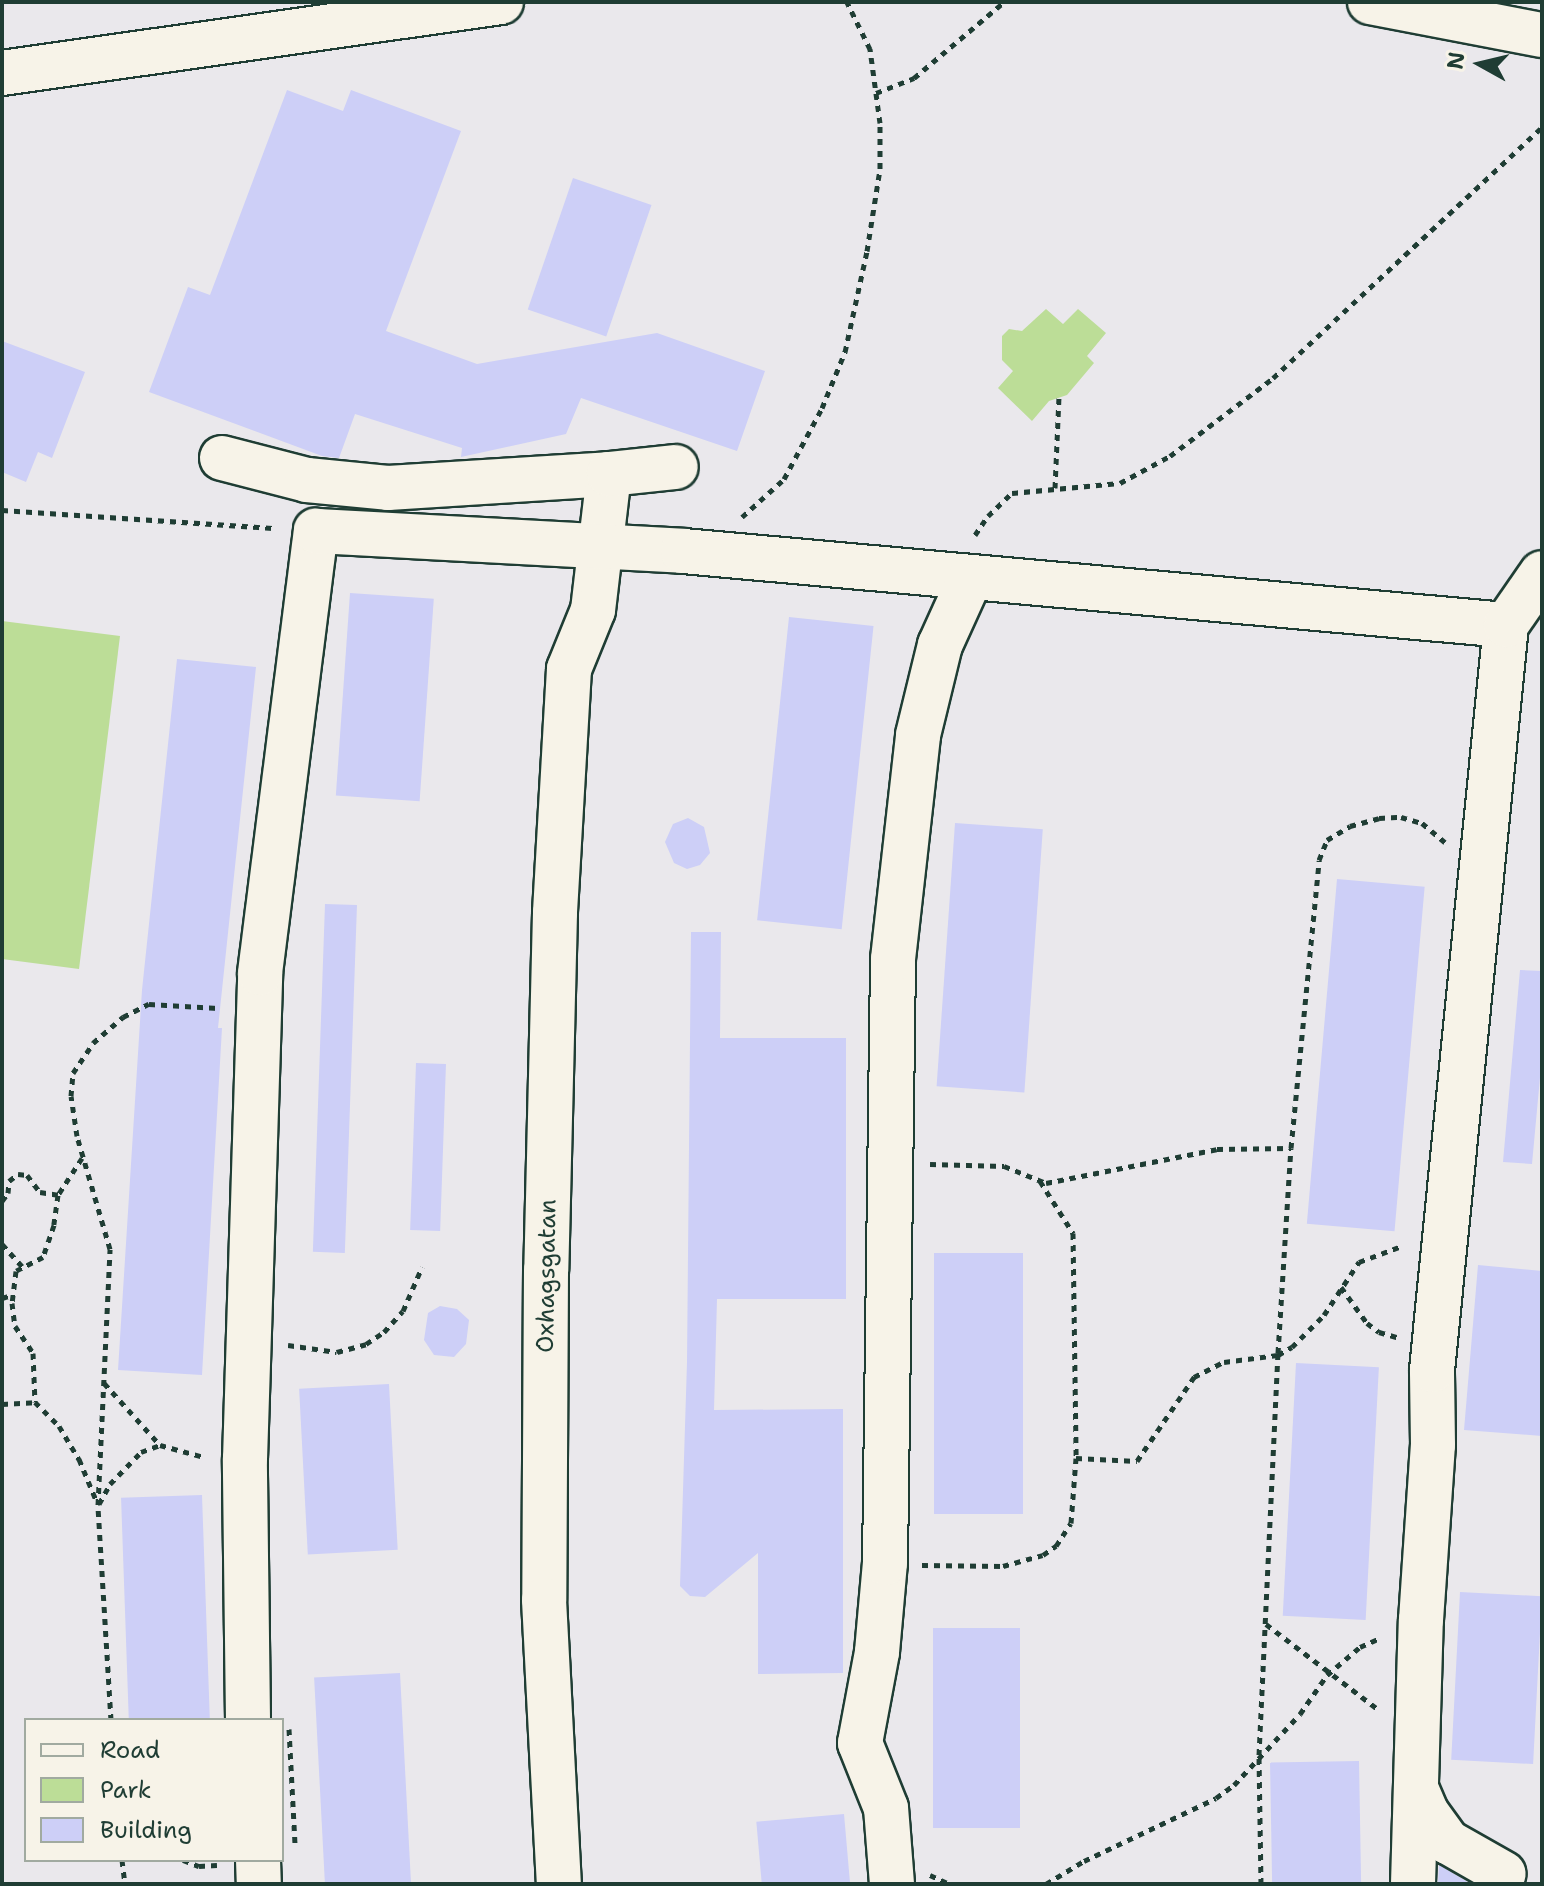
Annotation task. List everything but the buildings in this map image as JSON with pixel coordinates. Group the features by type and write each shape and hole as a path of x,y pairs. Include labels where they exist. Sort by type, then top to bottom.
{"street":[{"path":"7,67 408,8 501,2"},
{"path":"1370,2 1542,35"},
{"path":"222,458 307,480 388,488 676,467"},
{"name":"Oxhagsgatan","path":"559,1884 544,1600 545,1286 558,819 569,669 593,610 609,474"},
{"path":"268,1718 245,1479 260,973 316,531 600,545 1506,625"},
{"path":"1413,1884 1421,1620 1433,1445 1432,1370 1506,625 1542,573"},
{"path":"892,1884 886,1808 860,1743 877,1652 885,1563 893,959 918,735 940,645 967,579"},
{"path":"1416,1768 1426,1812 1448,1842 1504,1874"},
{"path":"259,1884 273,1862"}],"path":[{"path":"739,520 784,479 822,408 845,352 867,251 880,169 880,123 870,49 847,2"},
{"path":"876,93 914,78 1004,2"},
{"path":"967,579 970,543 988,516 1012,493 1120,483 1170,456 1273,378 1542,127"},
{"path":"1055,488 1059,398"},
{"path":"2,510 316,531"},
{"path":"1261,1884 1259,1755 1278,1355 1291,1148 1319,860 1327,840 1350,826 1401,817 1422,823 1482,872"},
{"path":"111,1718 98,1505 110,1249 82,1157 71,1096 73,1073 93,1043 123,1017 149,1004 260,1011"},
{"path":"889,1163 1004,1166 1040,1181 1062,1182 1217,1149 1291,1148"},
{"path":"82,1157 58,1195 54,1225 43,1257 16,1271 12,1295 15,1326 33,1353 35,1402 59,1426 79,1459 98,1505"},
{"path":"2,1201 8,1193 9,1181 18,1174 27,1175 40,1192 58,1195"},
{"path":"885,1563 1003,1566 1043,1555 1056,1546 1071,1523 1076,1458 1073,1233 1040,1181"},
{"path":"1076,1458 1137,1461 1194,1377 1224,1362 1278,1355 1324,1315 1359,1262 1412,1243 1448,1218"},
{"path":"2,1244 22,1266"},
{"path":"248,1333 311,1350 337,1352 366,1344 384,1332 403,1311 422,1267"},
{"path":"1341,1287 1367,1323 1408,1343 1432,1370"},
{"path":"2,1298 12,1295"},
{"path":"104,1383 160,1445 204,1457 211,1469 219,1474 245,1479"},
{"path":"2,1404 35,1402"},
{"path":"98,1505 126,1466 141,1452 160,1445"},
{"path":"1046,1884 1084,1861 1216,1798 1234,1785 1300,1714 1331,1672 1360,1647 1421,1620"},
{"path":"1265,1624 1376,1708 1416,1768"},
{"path":"122,1862 125,1884"}],"green space":[{"path":"1046,309 1063,324 1078,309 1106,333 1087,356 1094,363 1067,395 1049,401 1032,421 998,388 1013,371 1002,360 1002,336 1009,329 1022,331"},
{"path":"2,621 120,636 79,969 2,959"}]}
